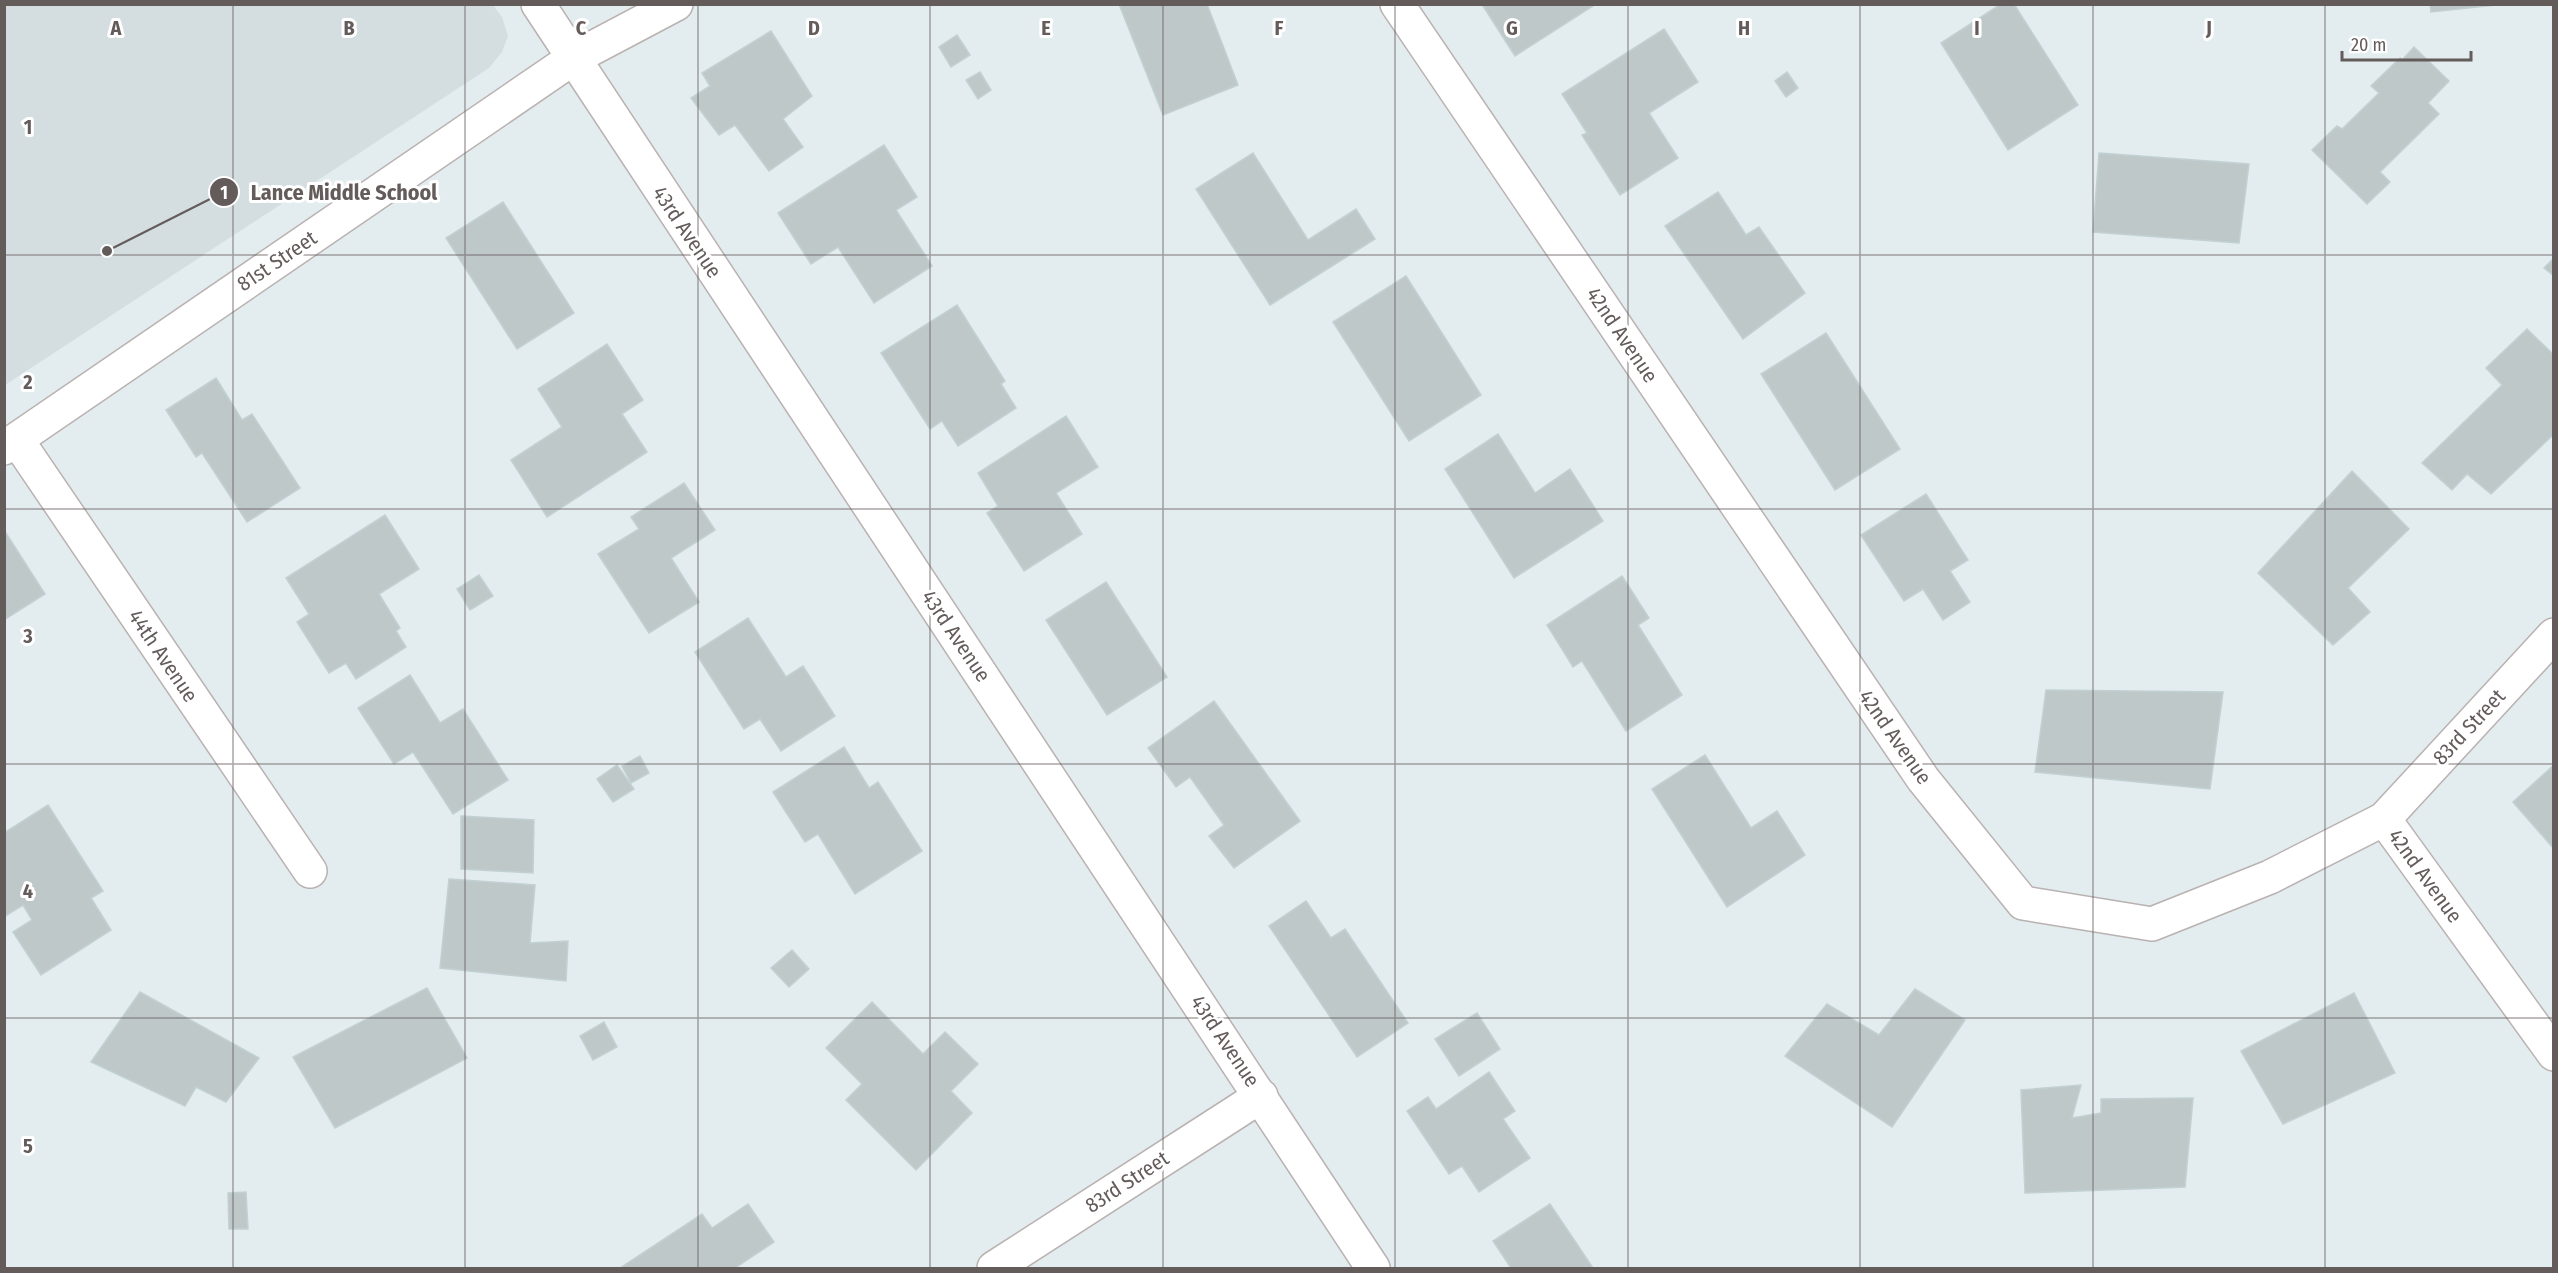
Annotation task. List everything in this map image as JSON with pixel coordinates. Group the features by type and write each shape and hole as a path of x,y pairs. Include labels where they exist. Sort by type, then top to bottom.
{"street":[{"name":"43rd Avenue","path":"538,4 572,59 1261,1096 1373,1269"},
{"name":"81st Street","path":"11,444 572,59 676,4"},
{"name":"42nd Avenue","path":"1397,4 1923,779 2023,903 2152,924 2270,877 2384,819 2553,1054"},
{"name":"44th Avenue","path":"11,444 310,872"},
{"name":"83rd Street","path":"2384,819 2553,635"},
{"name":"83rd Street","path":"994,1269 1261,1096"}],"shaded area":[{"path":"5,4 493,5 502,17 508,36 502,52 489,68 5,385"}],"building":[{"path":"1119,4 1207,4 1238,85 1163,115"},
{"path":"1485,4 1596,4 1515,56 1483,6"},
{"path":"2001,4 2014,4 2078,105 2008,150 1941,43"},
{"path":"2430,4 2505,4 2431,12"},
{"path":"1664,29 1698,82 1649,113 1678,158 1620,195 1582,135 1587,133 1562,94"},
{"path":"771,31 812,96 783,119 803,147 769,171 735,125 719,135 691,98 710,86 702,73"},
{"path":"957,35 970,55 951,67 939,47"},
{"path":"2414,47 2449,81 2428,103 2439,114 2380,172 2390,182 2367,204 2312,150 2337,126 2342,129 2379,93 2371,86"},
{"path":"980,72 991,90 978,99 966,80"},
{"path":"1787,72 1798,88 1786,97 1775,81"},
{"path":"884,145 917,197 896,210 932,266 874,303 838,247 811,264 778,213"},
{"path":"1253,153 1308,240 1356,209 1375,239 1270,305 1196,189"},
{"path":"2099,153 2249,164 2239,243 2093,232"},
{"path":"1718,192 1746,235 1759,227 1805,293 1743,339 1665,226"},
{"path":"503,202 574,313 517,349 446,238"},
{"path":"2554,258 2554,276 2544,268"},
{"path":"1406,276 1481,395 1409,441 1333,322"},
{"path":"957,305 1005,381 1001,384 1016,408 958,446 942,421 930,429 881,353"},
{"path":"2527,329 2554,355 2554,434 2491,494 2467,474 2452,490 2422,463 2502,385 2486,368"},
{"path":"1826,333 1900,449 1835,490 1761,374"},
{"path":"607,344 643,400 622,414 647,452 547,517 511,460 562,427 538,389"},
{"path":"216,378 242,420 252,414 300,488 247,522 202,453 196,457 166,410"},
{"path":"1066,416 1098,467 1056,493 1082,534 1024,571 987,513 998,506 978,473"},
{"path":"1498,434 1535,493 1570,469 1603,521 1514,578 1445,469"},
{"path":"2352,471 2409,529 2348,588 2370,612 2333,645 2258,573"},
{"path":"684,483 715,530 671,558 699,602 649,633 598,554 639,529 631,517"},
{"path":"1926,494 1968,560 1950,571 1970,602 1943,620 1923,589 1904,601 1861,535"},
{"path":"385,515 419,569 379,594 400,628 396,631 406,647 356,679 346,663 329,673 297,622 309,614 286,578"},
{"path":"4,530 45,594 4,620"},
{"path":"479,575 493,596 470,610 457,589"},
{"path":"1622,576 1649,618 1638,625 1682,695 1626,731 1582,661 1573,667 1547,625"},
{"path":"1106,582 1167,677 1107,715 1046,620"},
{"path":"748,618 786,677 803,666 835,716 781,751 760,719 744,729 695,652"},
{"path":"410,675 440,723 463,709 508,780 453,814 413,752 394,764 358,708"},
{"path":"2046,690 2223,692 2210,789 2035,772"},
{"path":"1214,701 1300,821 1234,868 1209,836 1224,825 1190,777 1176,787 1148,748"},
{"path":"844,747 869,788 878,782 922,851 855,894 818,834 805,842 773,792"},
{"path":"1705,755 1751,828 1777,811 1805,855 1727,907 1652,789"},
{"path":"640,756 649,773 631,783 622,766"},
{"path":"617,765 634,789 613,802 597,779"},
{"path":"2554,765 2554,849 2513,802"},
{"path":"48,805 103,891 91,898 111,930 41,975 13,932 32,920 23,905 4,917 4,833"},
{"path":"461,816 534,820 533,873 461,869"},
{"path":"449,879 535,885 530,943 568,941 566,981 440,968"},
{"path":"1306,901 1331,938 1345,929 1408,1023 1357,1057 1269,926"},
{"path":"792,950 809,969 789,987 771,968"},
{"path":"427,988 467,1058 335,1128 293,1057"},
{"path":"1915,989 1965,1020 1892,1127 1785,1056 1827,1004 1879,1035"},
{"path":"140,992 259,1058 226,1102 196,1087 185,1106 91,1062"},
{"path":"2354,993 2395,1073 2283,1124 2241,1051"},
{"path":"872,1002 923,1054 945,1032 978,1064 951,1091 972,1113 916,1170 846,1100 862,1084 826,1048"},
{"path":"1477,1013 1500,1049 1459,1076 1435,1039"},
{"path":"604,1022 617,1047 593,1060 580,1036"},
{"path":"1489,1072 1515,1111 1503,1119 1530,1158 1479,1192 1462,1166 1449,1174 1407,1111 1428,1097 1436,1109"},
{"path":"2081,1085 2072,1118 2101,1113 2101,1099 2193,1098 2185,1187 2025,1193 2021,1090"},
{"path":"246,1192 248,1229 229,1229 228,1193"},
{"path":"748,1204 774,1242 735,1268 620,1268 702,1214 712,1228"},
{"path":"1550,1204 1593,1268 1511,1268 1493,1241"}],"place":[{"name":"Lance Middle School","path":"107,251"}]}
